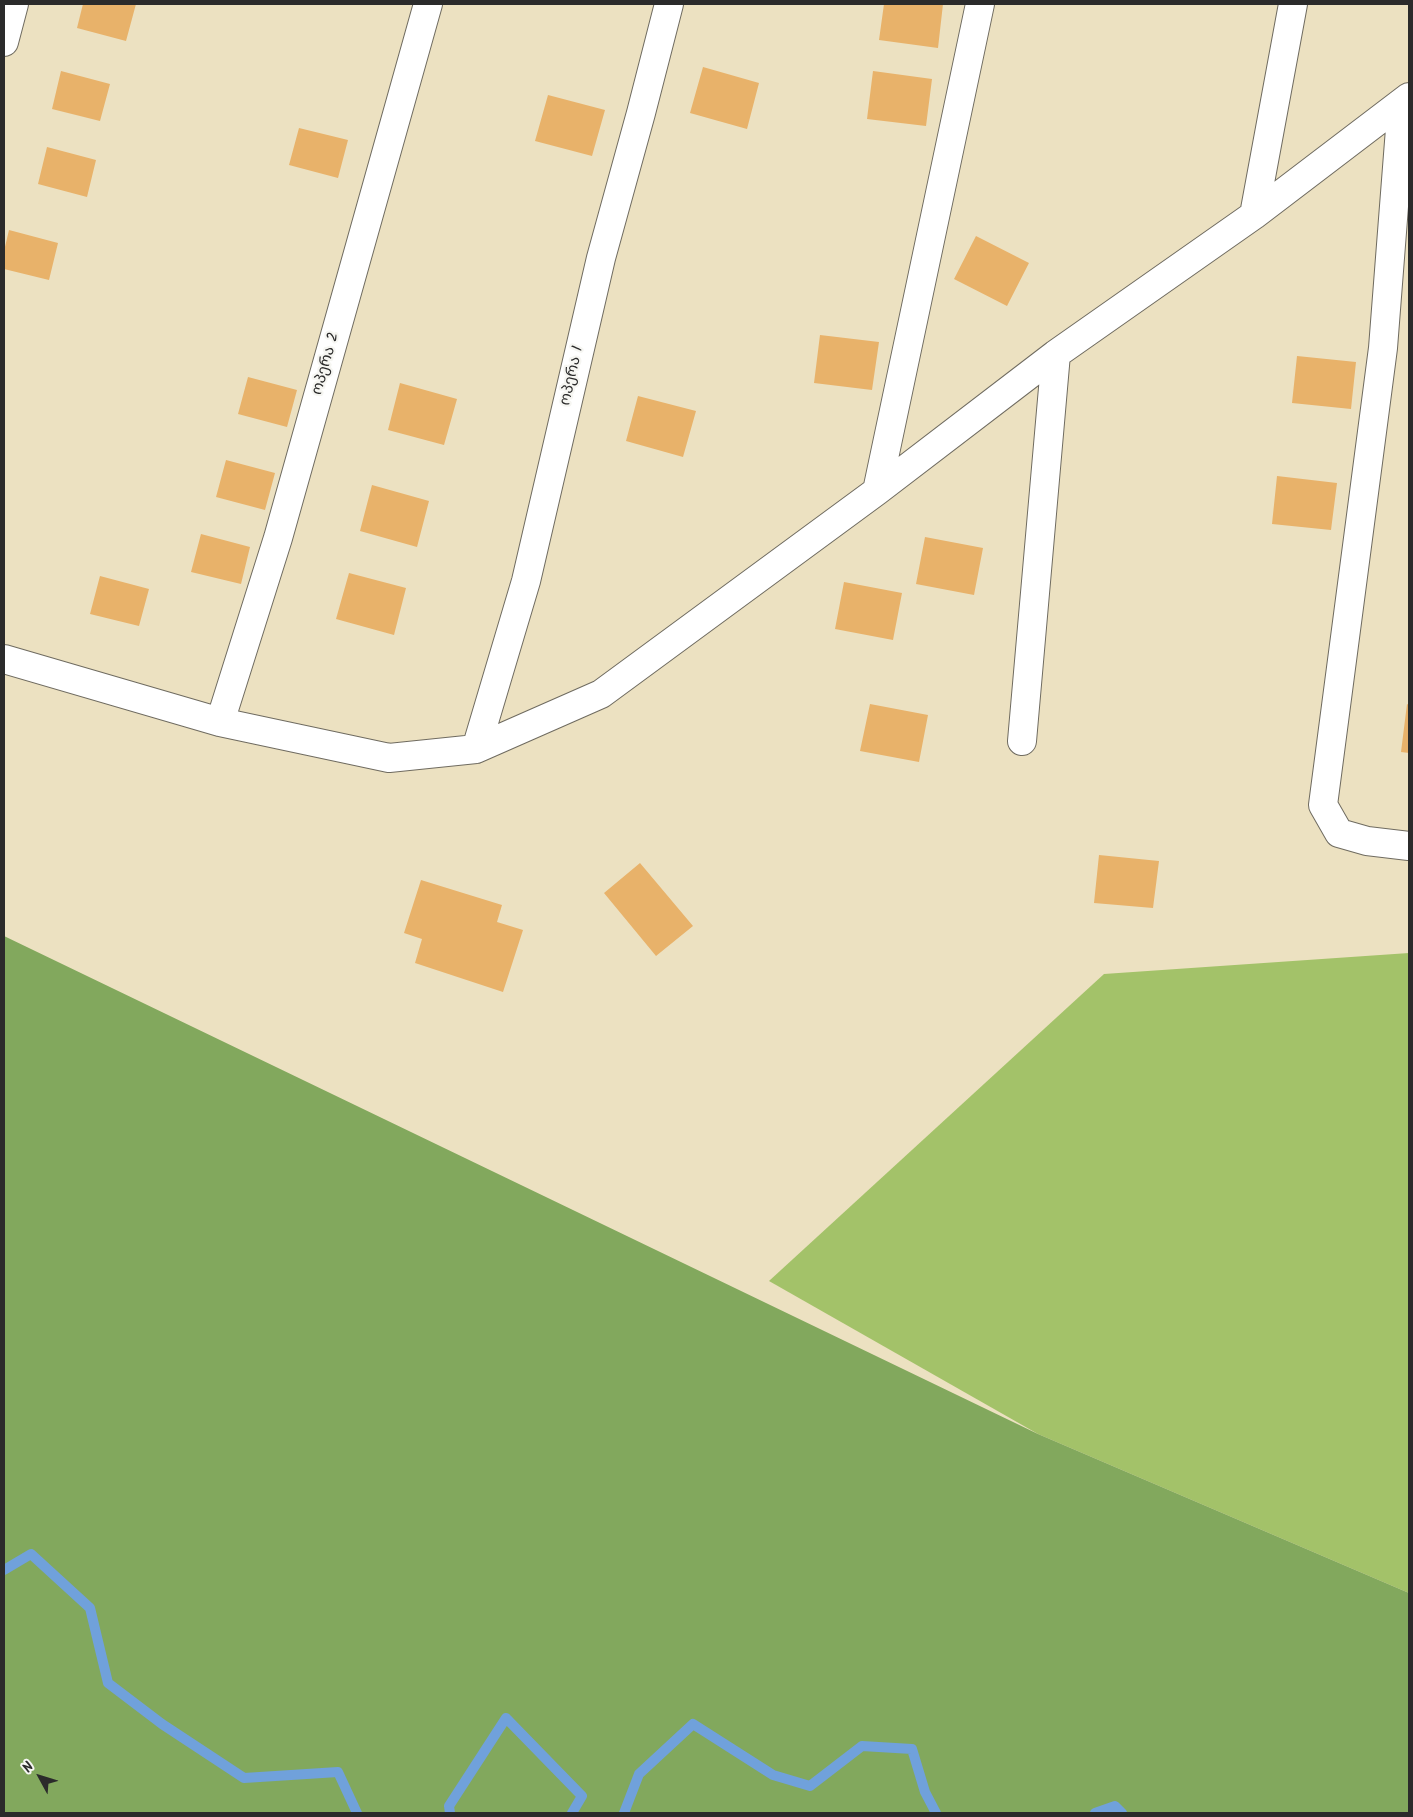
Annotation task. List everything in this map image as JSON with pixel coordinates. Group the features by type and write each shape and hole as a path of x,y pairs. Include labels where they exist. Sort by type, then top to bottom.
{"street":[{"path":"4,42 14,4"},
{"name":"ოპერა 2","path":"220,722 281,528 428,4"},
{"name":"ოპერა 1","path":"476,748 526,582 601,258 669,4"},
{"path":"877,491 980,4"},
{"path":"1254,215 1292,4"},
{"path":"4,659 220,722 389,758 476,748 601,694 877,491 1056,354 1254,215 1406,100"},
{"path":"1406,100 1383,348 1323,805 1339,833 1367,841 1409,846"},
{"path":"1022,741 1056,354"}],"green space":[{"path":"4,936 1038,1434 1409,1593 1409,1813 4,1813"},
{"path":"1409,953 1409,1593 1038,1434 769,1281 1104,974"}],"building":[{"path":"83,4 136,4 126,41 77,28"},
{"path":"884,4 943,4 938,48 879,40"},
{"path":"703,67 759,83 747,129 690,113"},
{"path":"61,71 110,84 100,121 52,109"},
{"path":"873,71 932,79 926,126 867,119"},
{"path":"548,95 605,110 592,156 535,141"},
{"path":"299,128 348,140 338,178 289,165"},
{"path":"47,147 96,160 87,197 38,184"},
{"path":"9,230 58,243 49,280 4,269 4,251"},
{"path":"976,236 1029,263 1007,306 954,279"},
{"path":"820,335 879,342 872,390 814,383"},
{"path":"1297,356 1356,362 1351,409 1292,403"},
{"path":"248,377 297,390 287,427 238,414"},
{"path":"400,383 457,399 444,445 388,430"},
{"path":"638,396 696,411 683,457 626,441"},
{"path":"226,460 275,473 265,510 216,497"},
{"path":"1277,476 1337,483 1331,530 1272,524"},
{"path":"372,485 429,501 417,547 360,531"},
{"path":"201,534 250,547 241,584 191,572"},
{"path":"925,537 983,548 974,595 916,584"},
{"path":"349,573 406,588 394,635 336,619"},
{"path":"100,576 149,589 139,626 90,614"},
{"path":"844,582 902,593 893,640 835,629"},
{"path":"870,704 928,715 919,762 860,751"},
{"path":"1407,704 1409,705 1409,753 1401,752"},
{"path":"1099,855 1159,861 1153,908 1094,903"},
{"path":"640,863 693,926 656,956 604,893"},
{"path":"421,880 502,905 497,922 523,930 503,992 415,963 422,939 404,933"}],"waterway":[{"path":"4,1570 31,1554 90,1608 108,1683 162,1724 244,1778 338,1772 357,1813"},
{"path":"450,1813 449,1806 506,1718 582,1796 572,1813"},
{"path":"624,1813 639,1774 693,1724 773,1775 810,1786 862,1746 912,1749 925,1792 936,1813"},
{"path":"1095,1813 1115,1806 1122,1813"}]}
